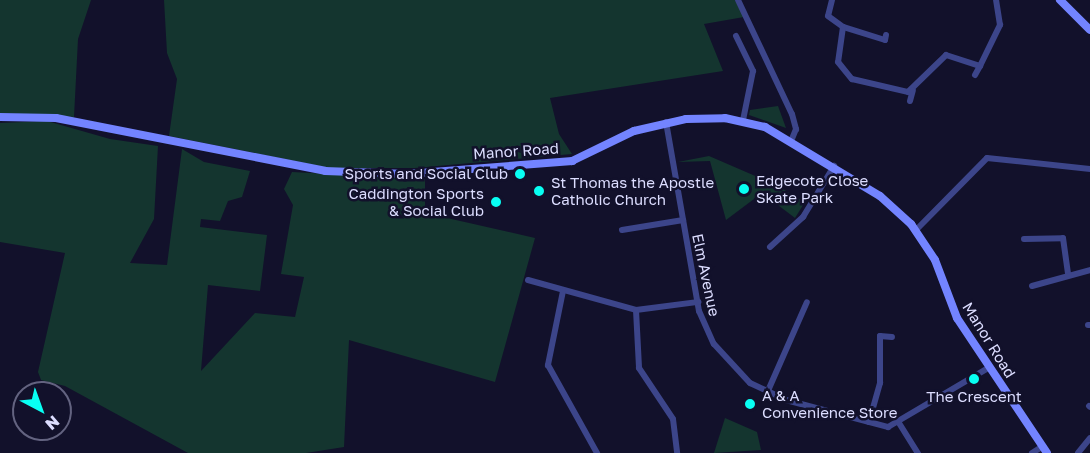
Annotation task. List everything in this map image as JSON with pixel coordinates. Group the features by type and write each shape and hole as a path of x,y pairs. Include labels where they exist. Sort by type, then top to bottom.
{"street":[{"path":"738,0 792,114 796,129 792,139"},
{"path":"832,0 828,16 843,27 884,40"},
{"path":"975,75 1000,26 996,0"},
{"path":"1060,0 1090,30"},
{"path":"843,27 837,52 844,74 891,92 913,90"},
{"path":"736,36 753,71 743,120"},
{"path":"910,101 913,90 946,55 980,66"},
{"name":"Manor Road","path":"0,117 56,118 325,171 407,174 572,161 666,122 743,120 792,139 888,202 916,230 957,318 1045,450"},
{"name":"Elm Avenue","path":"666,122 698,303 722,355 767,393 869,422 899,423"},
{"path":"916,230 987,158 1090,169"},
{"path":"770,247 803,217 834,166"},
{"path":"622,230 683,220"},
{"path":"1024,239 1066,237 1068,274"},
{"path":"1032,286 1068,274 1090,270"},
{"path":"528,280 636,310 698,303"},
{"path":"563,291 548,365 597,453"},
{"path":"767,393 807,302"},
{"path":"636,310 639,368 673,419 677,453"},
{"path":"869,422 880,383 880,336 892,337"},
{"path":"918,453 899,423 990,367"},
{"path":"1078,453 1090,438"},
{"path":"1032,453 1045,450"}],"green space":[{"path":"0,0 91,0 78,39 74,117 0,113"},
{"path":"164,0 735,0 744,17 704,24 723,71 550,98 559,134 572,154 415,168 330,168 169,136 177,79 167,53"},
{"path":"778,106 786,128 749,115 750,110"},
{"path":"47,121 110,139 158,146 154,219 130,263 167,265 182,149 204,162 250,171 242,197 228,201 220,221 201,219 200,227 267,235 260,291 208,285 201,371 255,313 295,317 304,277 281,274 293,205 284,189 292,172 425,179 425,213 535,238 495,382 349,340 344,447 306,453 188,453 72,390 72,381 41,380 38,372 65,253 0,242 0,123"},
{"path":"709,156 776,185 805,202 795,218 762,193 726,220 710,161 678,162"},
{"path":"725,418 757,432 761,450 714,453"}],"place":[{"name":"Sports and Social Club","path":"520,174"},
{"name":"Edgecote Close Skate Park","path":"744,189"},
{"name":"St Thomas the Apostle Catholic Church","path":"539,191"},
{"name":"Caddington Sports & Social Club","path":"496,202"},
{"name":"The Crescent","path":"974,379"},
{"name":"A & A Convenience Store","path":"750,404"}]}
